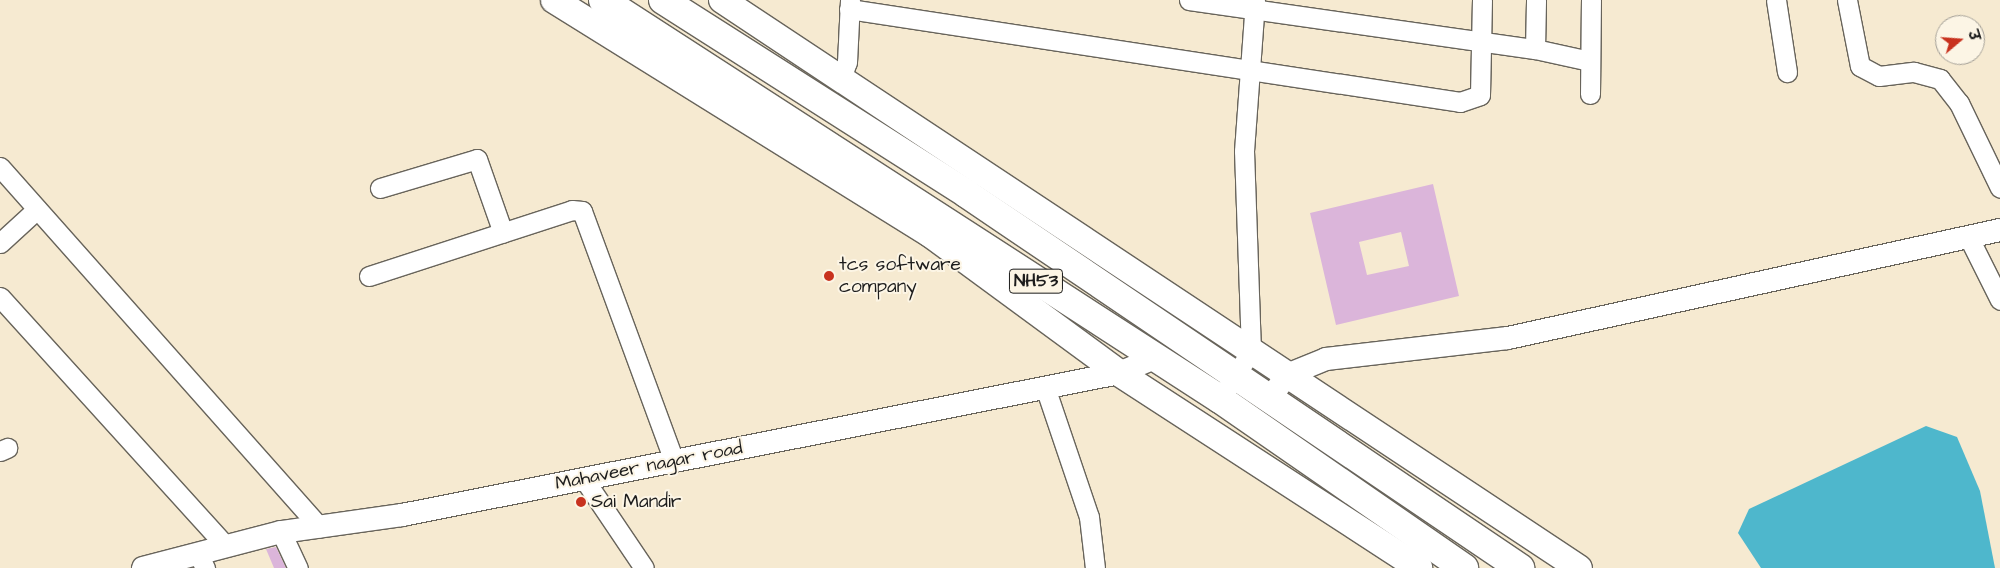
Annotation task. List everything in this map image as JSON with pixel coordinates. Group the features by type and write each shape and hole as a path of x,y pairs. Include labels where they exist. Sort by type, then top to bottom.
{"highway":[{"name":"NH53","path":"603,0 1220,399 1464,568"},
{"name":"NH53","path":"663,0 967,194 1234,375 1271,397 1520,568"}],"main road":[{"path":"554,0 930,234 1119,373 1419,568"},
{"path":"722,0 1579,568"}],"street":[{"path":"1189,0 1308,8 1480,41 1535,48 1590,61"},
{"path":"842,79 849,4 1460,102 1480,95 1482,0"},
{"path":"1535,48 1536,0"},
{"path":"1590,94 1591,0"},
{"path":"1776,0 1787,72"},
{"path":"1847,0 1860,66 1879,76 1914,72 1940,78 1959,103 2000,188"},
{"path":"1220,399 1234,375 1251,352 1244,151 1252,70 1255,5"},
{"path":"380,188 477,159 503,232"},
{"path":"0,167 320,527"},
{"path":"0,243 37,209"},
{"path":"369,276 503,232 582,211 674,461"},
{"path":"1271,397 1287,374 1326,358 1508,338 2000,230"},
{"path":"1969,238 2000,300"},
{"path":"0,297 226,546"},
{"name":"Mahaveer nagar road","path":"143,568 202,560 226,546 281,532 320,527 584,479 1119,373 1154,358"},
{"path":"1045,387 1089,517 1095,568"},
{"path":"584,479 644,568"},
{"path":"281,532 298,568"}],"water":[{"path":"1926,426 1957,437 1980,491 1995,568 1761,568 1738,533 1749,509"}],"building":[{"path":"1433,184 1459,296 1336,325 1310,213","holes":["1401,232 1409,266 1367,275 1359,242"]},
{"path":"276,547 286,568 274,568 266,549"}],"place":[{"name":"tcs software company","path":"829,276"},
{"name":"Sai Mandir","path":"581,502"}]}
